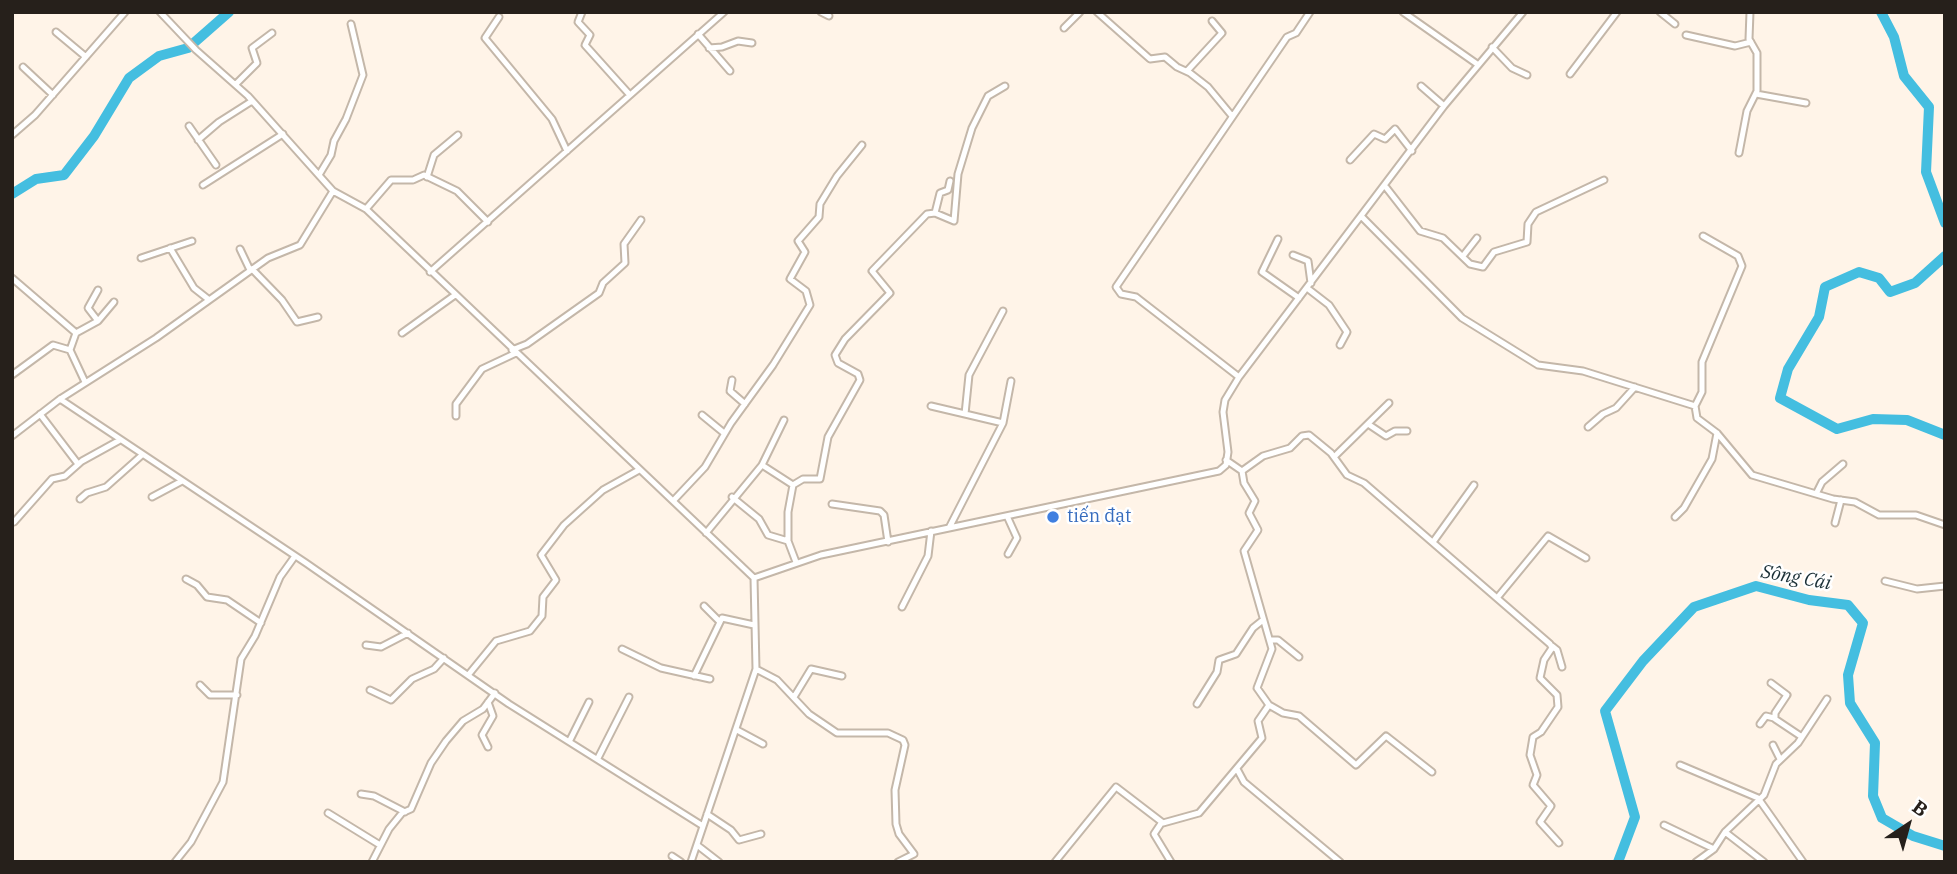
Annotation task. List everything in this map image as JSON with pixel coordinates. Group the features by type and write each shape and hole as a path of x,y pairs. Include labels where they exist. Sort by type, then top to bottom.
{"street":[{"path":"12,135 53,95 125,12"},
{"path":"159,12 196,50 236,84 333,191 366,209 754,578 756,669 691,862"},
{"path":"582,12 578,22 590,36 585,45 629,94"},
{"path":"430,271 724,12"},
{"path":"821,12 829,16"},
{"path":"1064,28 1080,12"},
{"path":"1097,12 1150,59 1167,57 1177,67 1208,87 1232,116"},
{"path":"1238,377 1136,297 1118,292 1116,287 1287,37 1296,33 1310,12"},
{"path":"1403,12 1477,64"},
{"path":"754,578 796,562 873,544 1219,471 1226,460 1223,412 1225,400 1238,377 1444,106 1523,12"},
{"path":"1570,74 1617,12"},
{"path":"1660,12 1675,24"},
{"path":"1739,153 1747,111 1756,94 1757,53 1751,42 1750,12"},
{"path":"499,17 485,38 552,118 567,151"},
{"path":"1187,71 1222,33 1212,21"},
{"path":"319,175 331,155 334,141 346,119 363,75 352,24"},
{"path":"56,32 86,57"},
{"path":"236,84 257,63 252,48 272,33"},
{"path":"698,34 730,71"},
{"path":"1686,34 1735,46 1751,42"},
{"path":"709,48 738,41 752,43"},
{"path":"1492,47 1512,68 1527,75"},
{"path":"23,67 53,95"},
{"path":"796,562 788,541 788,512 793,485 803,479 820,480 828,437 859,383 858,374 838,363 837,350 893,296 873,274 873,269 925,216 935,213 950,221 955,219 958,174 972,128 988,95 1005,86"},
{"path":"1421,86 1444,106"},
{"path":"1756,94 1806,103"},
{"path":"198,139 252,101"},
{"path":"189,126 216,165"},
{"path":"1350,160 1374,134 1385,139 1395,129 1412,151"},
{"path":"203,185 283,134"},
{"path":"427,177 431,161 438,150 458,135"},
{"path":"674,500 701,473 724,433 773,365 810,305 806,291 790,279 804,254 798,241 819,217 820,204 837,176 862,145"},
{"path":"366,209 391,180 427,177 457,191 488,222"},
{"path":"1385,186 1420,231 1443,238 1470,264 1486,266 1494,252 1527,242 1528,224 1536,212 1604,180"},
{"path":"935,213 940,193 948,190 950,181"},
{"path":"12,436 85,382 163,333 251,270 304,242 333,191"},
{"path":"1362,217 1462,318 1491,338 1542,367 1577,369 1695,407"},
{"path":"456,416 456,404 482,369 527,344 600,293 603,283 625,263 624,244 641,220"},
{"path":"1703,236 1738,256 1742,266 1702,362 1702,395 1695,407 1697,418 1717,433 1750,474 1816,494 1855,502 1879,515 1916,515 1945,525"},
{"path":"1463,256 1477,238"},
{"path":"1278,239 1262,272 1299,298"},
{"path":"141,258 192,241"},
{"path":"170,248 194,288 208,299"},
{"path":"240,249 251,270 282,300 297,322 318,317"},
{"path":"1293,255 1308,261 1309,286 1329,305 1347,332 1340,345"},
{"path":"12,278 76,333"},
{"path":"98,290 88,308 98,321"},
{"path":"402,333 454,295"},
{"path":"85,382 70,350 76,333 98,321 114,302"},
{"path":"965,414 969,375 1003,311"},
{"path":"13,372 52,345 70,350"},
{"path":"732,380 730,391 745,404"},
{"path":"948,528 1003,423 1011,381"},
{"path":"1588,427 1603,414 1616,408 1635,387"},
{"path":"60,400 301,559 495,693 703,826"},
{"path":"1334,457 1390,403"},
{"path":"931,407 1003,423"},
{"path":"40,414 78,464"},
{"path":"702,415 724,433"},
{"path":"706,533 732,497 762,465 784,420"},
{"path":"1368,424 1386,436 1395,431 1407,432"},
{"path":"1675,517 1684,508 1712,459 1717,433"},
{"path":"1242,471 1263,456 1290,448 1307,434 1334,457 1347,475 1364,483 1557,650 1562,667"},
{"path":"15,522 52,479 65,475 78,464 120,440"},
{"path":"80,499 87,493 106,488 142,455"},
{"path":"1226,460 1242,471 1244,483 1255,501 1249,513 1258,530 1244,554 1272,653 1257,688 1269,705 1283,713 1299,716 1356,765 1386,736 1432,772"},
{"path":"1816,494 1822,482 1843,464"},
{"path":"762,465 793,485"},
{"path":"469,674 491,645 501,639 530,631 542,616 542,597 556,580 541,555 564,525 603,490 639,470"},
{"path":"152,497 182,481"},
{"path":"1433,542 1474,485"},
{"path":"732,497 759,519 768,535 788,541"},
{"path":"1835,523 1841,500"},
{"path":"832,504 880,511 884,515 888,542"},
{"path":"1007,516 1017,538 1008,554"},
{"path":"902,607 928,556 931,531"},
{"path":"1497,598 1548,536 1586,558"},
{"path":"176,861 191,842 223,782 241,659 261,623 280,577 301,559"},
{"path":"186,579 197,585 207,597 227,600 261,623"},
{"path":"1885,582 1917,589 1945,586"},
{"path":"704,606 719,621"},
{"path":"694,676 719,621 726,617 754,625"},
{"path":"1197,704 1217,672 1219,660 1236,654 1253,628 1263,620"},
{"path":"366,645 381,647 408,633"},
{"path":"1270,639 1278,640 1299,657"},
{"path":"1552,646 1544,660 1540,678 1557,695 1558,707 1541,732 1533,737 1530,755 1537,775 1532,785 1551,806 1540,822 1559,843"},
{"path":"622,649 661,668 710,679"},
{"path":"370,690 391,700 412,680 434,669 444,658"},
{"path":"756,669 777,681 823,724 837,733 888,733 905,743 895,790 896,824 899,834 914,854 898,862"},
{"path":"794,697 811,669 842,676"},
{"path":"1771,683 1787,695 1774,718"},
{"path":"200,685 210,695 237,695"},
{"path":"372,862 389,829 411,809 446,741 463,721 480,712 495,693"},
{"path":"598,758 629,697"},
{"path":"1696,862 1714,849 1725,832 1765,792 1780,759 1802,737 1828,699"},
{"path":"488,702 494,716 482,736 488,747"},
{"path":"570,740 589,702"},
{"path":"1171,862 1154,834 1162,822 1202,812 1262,740 1258,722 1269,705"},
{"path":"1760,724 1765,717 1774,718 1802,737"},
{"path":"737,730 763,744"},
{"path":"1773,745 1780,759"},
{"path":"1681,765 1758,798 1804,862"},
{"path":"1237,769 1244,782 1340,862"},
{"path":"1055,862 1116,787 1162,822"},
{"path":"361,794 374,796 405,812"},
{"path":"328,813 380,845"},
{"path":"707,814 732,830 739,840 761,834"},
{"path":"1664,825 1714,849"},
{"path":"1725,832 1764,862"},
{"path":"697,845 719,862"},
{"path":"672,856 681,862"}],"waterway":[{"path":"12,194 36,179 64,175 94,136 129,78 159,56 188,48 229,12"},
{"name":"Sông Cái","path":"1881,12 1894,37 1904,76 1929,107 1926,172 1945,223"},
{"name":"Sông Cái","path":"1945,256 1915,283 1890,292 1879,278 1859,272 1825,287 1819,317 1788,369 1780,398 1837,429 1873,419 1907,420 1945,435"},
{"name":"Sông Cái","path":"1618,862 1635,817 1605,711 1643,661 1694,607 1756,586 1809,600 1848,605 1863,623 1848,675 1850,703 1875,743 1873,796 1882,818 1913,836 1945,846"}],"place":[{"name":"tiến đạt","path":"1053,517"}]}
